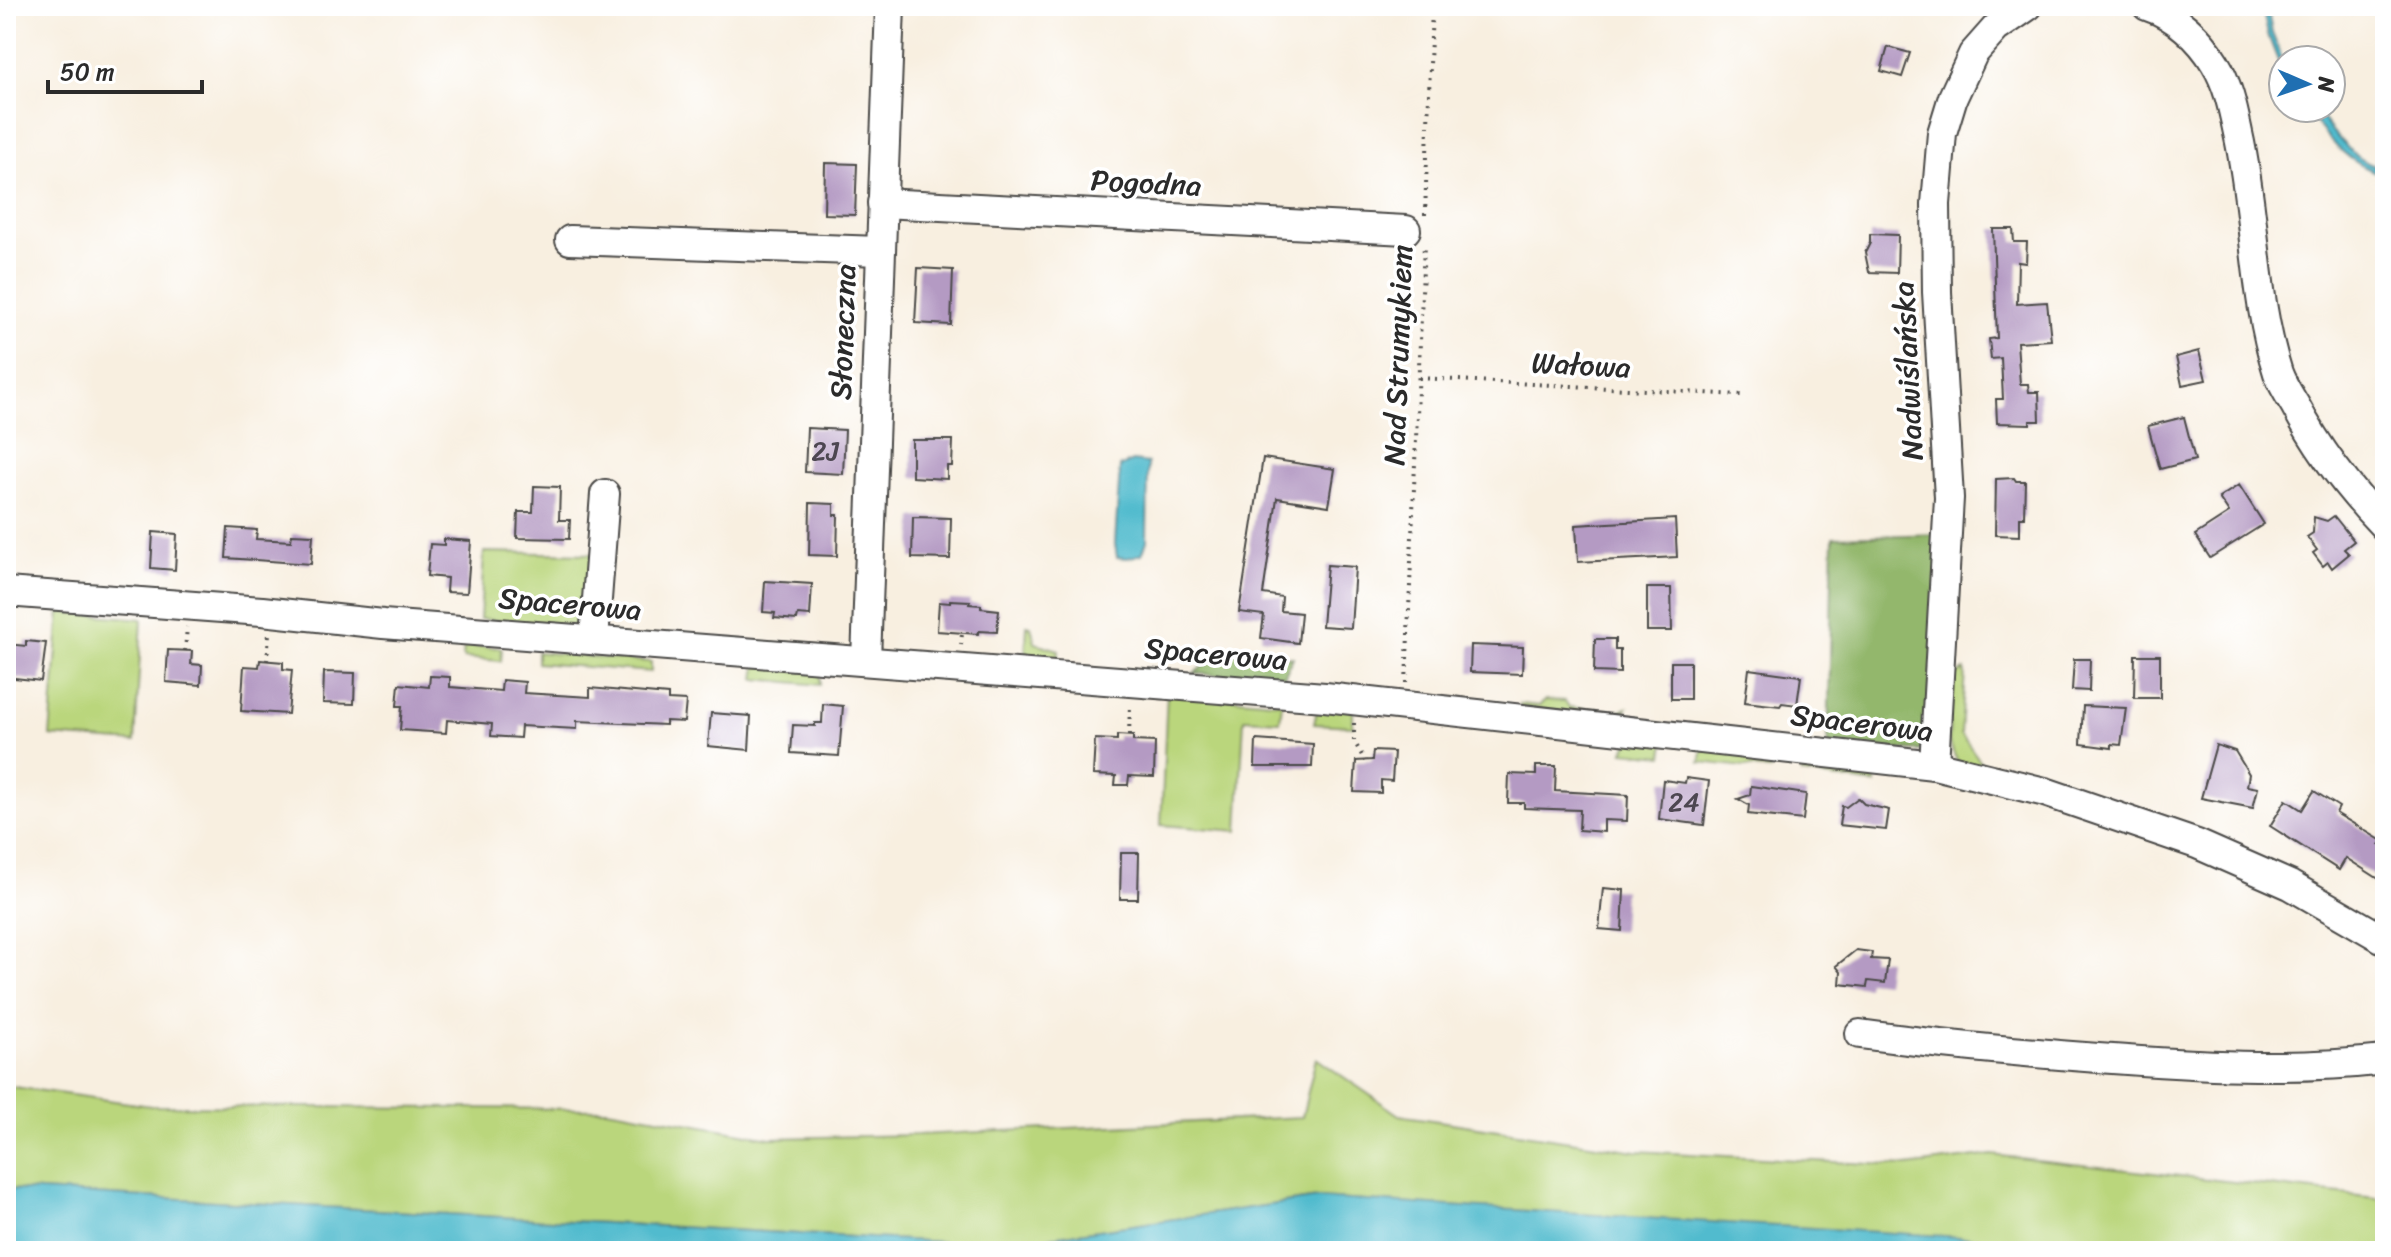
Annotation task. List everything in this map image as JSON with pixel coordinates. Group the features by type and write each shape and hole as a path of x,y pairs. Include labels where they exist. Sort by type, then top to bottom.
{"street":[{"name":"Słoneczna","path":"866,660 890,6"},
{"name":"Nadwiślańska","path":"1934,765 1949,498 1937,292 1936,204 1942,133 1953,97 1973,54 1996,28 2028,6"},
{"path":"2147,6 2161,11 2189,30 2215,63 2230,95 2242,151 2265,325 2279,376 2314,442 2359,500 2385,527"},
{"name":"Pogodna","path":"882,203 1419,227"},
{"path":"570,240 880,251"},
{"path":"594,639 605,494"},
{"name":"Spacerowa","path":"6,592 1356,701 1934,765 2045,792 2197,844 2290,885 2385,940"},
{"path":"1860,1034 1960,1048 2167,1063 2307,1066 2385,1060"}],"path":[{"name":"Nad Strumykiem","path":"1405,706 1419,378 1419,227 1432,6"},
{"name":"Wałowa","path":"1419,378 1741,395"},
{"path":"185,651 188,621"},
{"path":"267,661 269,627"},
{"path":"1129,735 1131,681"},
{"path":"1356,701 1354,741 1365,761"}],"green space":[{"path":"1941,534 1932,729 1920,751 1828,746 1833,537"},
{"path":"484,552 592,554 586,620 580,626 480,619"},
{"path":"60,612 142,619 135,742 50,736"},
{"path":"1027,625 1031,626 1035,643 1059,650 1057,664 1025,662"},
{"path":"464,646 502,648 501,661 463,658"},
{"path":"1227,649 1293,657 1282,682 1194,673"},
{"path":"537,652 651,662 651,672 537,663"},
{"path":"757,666 820,667 820,685 755,679"},
{"path":"1965,670 1961,734 1983,765 1958,763 1949,743 1951,676"},
{"path":"1167,692 1282,703 1280,721 1244,719 1238,831 1161,825"},
{"path":"1545,700 1565,701 1569,707 1616,712 1627,708 1620,719 1521,708 1520,704 1539,706"},
{"path":"1318,705 1353,709 1353,726 1314,724"},
{"path":"1630,739 1665,743 1663,756 1623,752"},
{"path":"1703,748 1770,758 1770,770 1700,762"},
{"path":"1807,761 1875,769 1876,784 1802,774"},
{"path":"1316,1058 1399,1115 1636,1151 1907,1166 1992,1155 2385,1199 2385,1251 2133,1249 1318,1198 996,1245 6,1189 6,1086 151,1106 607,1109 770,1138 917,1135 1302,1117"}],"water":[{"path":"2262,6 2267,6 2276,44 2271,44"},
{"path":"2318,124 2326,124 2353,153 2373,166 2385,169 2385,175 2360,165 2330,140"},
{"path":"1132,461 1148,463 1147,541 1142,554 1117,557 1115,544 1120,467"},
{"path":"6,1189 996,1245 1318,1198 2191,1251 6,1251"}],"building":[{"path":"1888,47 1910,53 1902,77 1881,71"},
{"path":"825,163 857,164 855,215 824,214"},
{"path":"1993,229 2013,229 2014,242 2027,242 2026,263 2018,262 2017,304 2047,302 2051,340 2017,342 2020,384 2028,384 2029,392 2039,392 2040,421 2030,421 2030,424 1997,423 1996,399 2003,399 2001,358 1991,359 1989,339 1997,338"},
{"path":"1870,234 1898,235 1897,273 1869,272 1865,253"},
{"path":"918,268 953,270 951,325 915,323"},
{"path":"2199,351 2206,380 2182,385 2176,357"},
{"path":"2184,417 2195,460 2160,469 2148,426"},
{"path":"807,428 845,430 843,474 805,472"},
{"path":"912,440 953,440 952,466 947,466 947,479 912,477"},
{"path":"1263,458 1335,469 1329,506 1277,498 1263,594 1282,597 1281,611 1301,613 1298,643 1261,638 1264,615 1239,612"},
{"path":"1996,479 2025,481 2020,536 1995,535"},
{"path":"2239,485 2264,524 2210,558 2195,535 2229,513 2219,498"},
{"path":"534,486 560,487 559,520 570,520 569,539 517,538 518,512 533,512"},
{"path":"810,503 834,504 834,515 838,515 837,556 809,555"},
{"path":"2334,516 2354,541 2344,549 2349,554 2332,568 2328,562 2323,566 2313,553 2317,550 2307,537 2313,533 2314,517 2327,521"},
{"path":"913,517 951,518 950,559 912,558"},
{"path":"1675,519 1677,557 1578,562 1576,525"},
{"path":"228,528 257,530 256,539 291,541 292,534 313,535 311,564 226,558"},
{"path":"153,532 177,534 175,570 151,568"},
{"path":"444,539 471,541 467,593 446,592 447,578 427,576 430,544 444,545"},
{"path":"1327,565 1355,567 1351,628 1322,626"},
{"path":"765,581 812,584 810,616 798,615 797,620 774,618 775,613 763,612"},
{"path":"1647,588 1671,588 1672,631 1647,631"},
{"path":"950,600 970,601 969,604 981,605 981,608 999,610 997,632 937,631 939,602 950,603"},
{"path":"1595,639 1615,639 1615,650 1620,650 1620,673 1594,672"},
{"path":"26,641 46,643 41,681 6,677 6,644 26,646"},
{"path":"1471,645 1523,647 1522,674 1470,672"},
{"path":"168,650 192,651 191,664 202,665 201,685 166,682"},
{"path":"2135,655 2160,655 2160,698 2134,698"},
{"path":"2074,659 2090,659 2089,691 2072,690"},
{"path":"260,660 283,662 283,669 292,670 288,714 241,711 244,666 259,667"},
{"path":"1671,662 1690,662 1690,699 1671,699"},
{"path":"1749,669 1801,676 1797,705 1745,702"},
{"path":"324,672 355,673 354,704 323,703"},
{"path":"430,676 450,677 450,687 501,691 502,680 525,682 524,693 590,697 590,688 668,695 668,700 686,701 684,722 666,721 666,725 577,721 577,729 521,726 520,738 491,736 492,724 447,720 446,733 400,730 402,706 397,706 399,684 429,687"},
{"path":"823,704 843,706 839,756 791,753 793,725 815,726 815,723 822,723"},
{"path":"2083,706 2126,708 2121,745 2112,744 2112,748 2081,744"},
{"path":"711,713 751,716 749,750 708,746"},
{"path":"1117,735 1133,736 1133,741 1155,742 1154,777 1129,776 1128,785 1115,785 1116,776 1093,775 1095,739 1117,740"},
{"path":"1256,740 1313,744 1312,767 1255,767"},
{"path":"2216,745 2235,751 2249,774 2247,786 2258,788 2253,808 2201,798"},
{"path":"1373,751 1394,752 1392,781 1381,780 1381,793 1354,792 1356,761 1372,760"},
{"path":"1536,766 1556,766 1555,791 1628,795 1627,821 1604,820 1604,832 1579,830 1580,810 1524,808 1524,803 1508,803 1509,774 1536,775"},
{"path":"1686,778 1709,781 1704,825 1659,819 1663,780 1685,783"},
{"path":"1751,786 1806,794 1803,820 1748,814 1749,805 1738,799 1750,795"},
{"path":"2314,791 2339,807 2336,813 2382,841 2379,845 2385,848 2385,883 2346,858 2339,870 2270,826 2286,800 2302,810"},
{"path":"1858,798 1864,804 1889,810 1886,830 1839,825 1842,806 1846,807"},
{"path":"1121,853 1139,853 1138,899 1120,899"},
{"path":"1603,888 1624,890 1622,931 1599,929"},
{"path":"1856,950 1872,952 1871,959 1888,960 1885,983 1868,981 1867,987 1840,984 1841,972 1836,966"}]}
